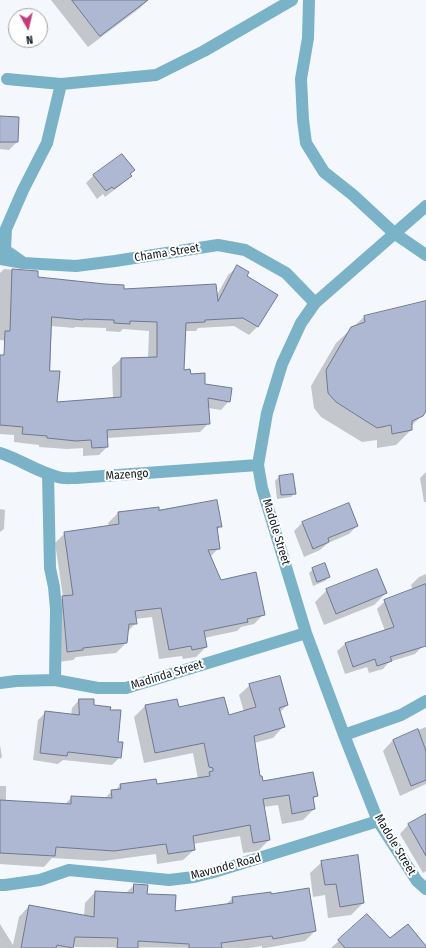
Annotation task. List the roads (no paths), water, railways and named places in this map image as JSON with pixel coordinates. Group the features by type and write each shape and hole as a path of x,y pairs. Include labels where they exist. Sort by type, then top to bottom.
{"street":[{"path":"7,79 61,84 156,75 204,51 292,0"},
{"path":"309,0 308,38 301,79 306,143 324,172 353,195 394,233 426,255"},
{"path":"23,263 5,250 6,229 23,190 47,143 61,84"},
{"name":"Madole Street","path":"426,206 315,303 301,323 282,364 267,413 258,465 262,488 306,633 378,821 417,880 426,889"},
{"name":"Chama Street","path":"0,259 23,263 76,266 115,262 218,245 245,250 286,273 315,303"},
{"name":"Mazengo","path":"0,453 21,460 59,478 258,465"},
{"path":"48,474 50,568 54,587 56,609 55,680"},
{"name":"Madinda Street","path":"0,683 16,680 55,680 98,688 126,688 306,633"},
{"path":"344,735 401,715 426,701"},
{"name":"Mavunde Road","path":"0,885 40,880 69,870 169,880 194,877 378,821"}]}
